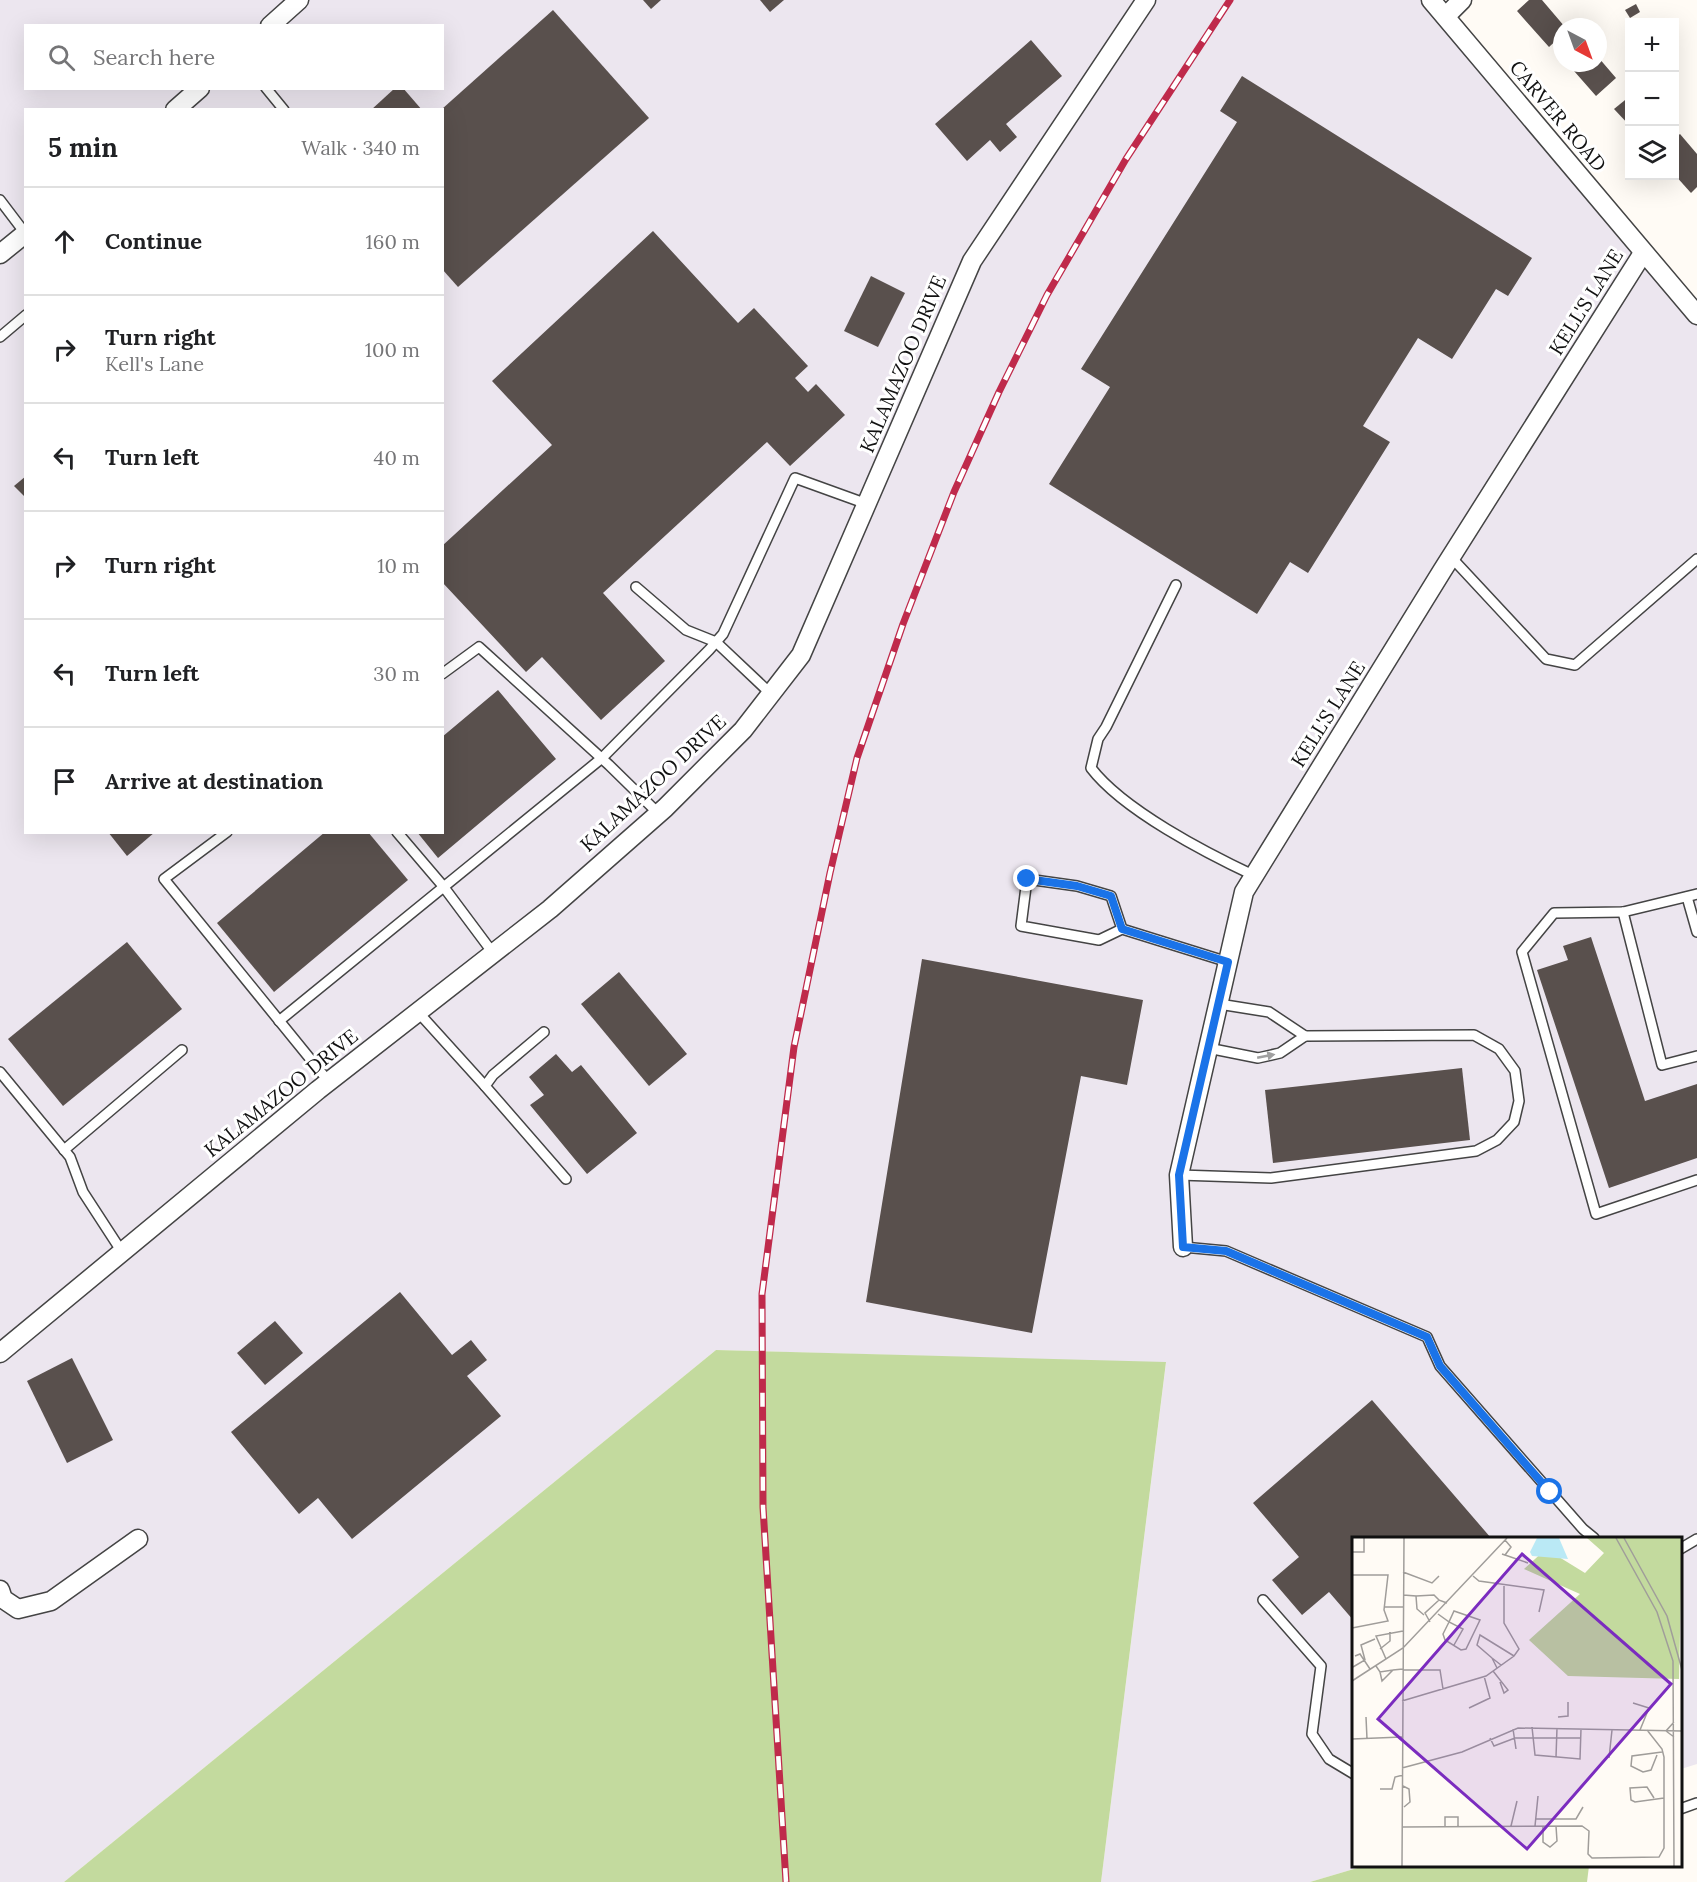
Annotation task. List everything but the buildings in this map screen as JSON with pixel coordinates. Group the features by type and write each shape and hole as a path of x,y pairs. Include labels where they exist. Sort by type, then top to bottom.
{"street":[{"path":"272,24 298,0"},
{"name":"KALAMAZOO DRIVE","path":"0,1353 328,1082 550,909 659,814 743,730 801,656 972,261 1146,0"},
{"name":"CARVER ROAD","path":"1431,0 1697,315"},
{"path":"1446,16 1462,0"},
{"path":"177,108 198,90"},
{"path":"0,254 24,234"},
{"name":"KELL'S LANE","path":"1183,1247 1179,1175 1244,892 1451,557 1643,253"},
{"path":"0,1590 3,1599 18,1609 51,1601 138,1539"}],"lane":[{"path":"268,90 282,108"},
{"path":"0,200 24,232"},
{"path":"0,337 24,317"},
{"path":"279,1021 602,758 716,642 723,634 795,478 867,504"},
{"path":"1451,557 1546,659 1575,665 1697,559"},
{"path":"1176,585 1098,739 1091,768 1103,784 1168,829 1255,876"},
{"path":"636,587 686,630 716,642 771,694"},
{"path":"444,672 479,646 602,758 659,814"},
{"path":"224,834 164,879 328,1082"},
{"path":"399,834 443,886 493,953"},
{"path":"1122,929 1111,896 1077,886 1027,879 1021,926 1099,940 1122,929 1228,962"},
{"path":"1697,932 1692,896 1623,912 1554,913 1522,952 1596,1214 1697,1180"},
{"path":"1623,912 1662,1065 1697,1056"},
{"path":"1219,1004 1269,1012 1305,1036"},
{"path":"418,1012 566,1179"},
{"path":"485,1086 493,1075 544,1032"},
{"path":"1179,1175 1271,1178 1476,1151 1497,1140 1514,1122 1519,1101 1515,1071 1498,1049 1474,1035 1305,1036 1280,1053 1258,1058 1208,1048"},
{"path":"64,1150 182,1050"},
{"path":"0,1072 70,1157 83,1192 122,1252"},
{"path":"1183,1247 1226,1251 1427,1337 1440,1366 1592,1537"},
{"path":"1682,1548 1697,1539"},
{"path":"1263,1600 1321,1666 1312,1734 1329,1759 1352,1773"},
{"path":"1682,1808 1697,1803"}],"shaded area":[{"path":"0,0 1421,0 1697,317 1697,1764 1682,1769 1682,1537 1352,1537 1352,1867 1361,1867 1310,1882 1101,1882 1166,1363 716,1350 64,1882 0,1882"}],"green space":[{"path":"716,1350 1166,1362 1101,1882 64,1882"},
{"path":"1361,1867 1589,1867 1587,1882 1310,1882"}],"railway":[{"path":"786,1882 763,1507 762,1294 794,1047 830,873 857,758 903,624 954,492 999,392 1047,295 1126,159 1230,0"}],"route":[{"path":"1027,879 1077,886 1111,896 1122,929 1228,962 1179,1175 1183,1247 1226,1251 1427,1337 1440,1366 1550,1492"}]}
